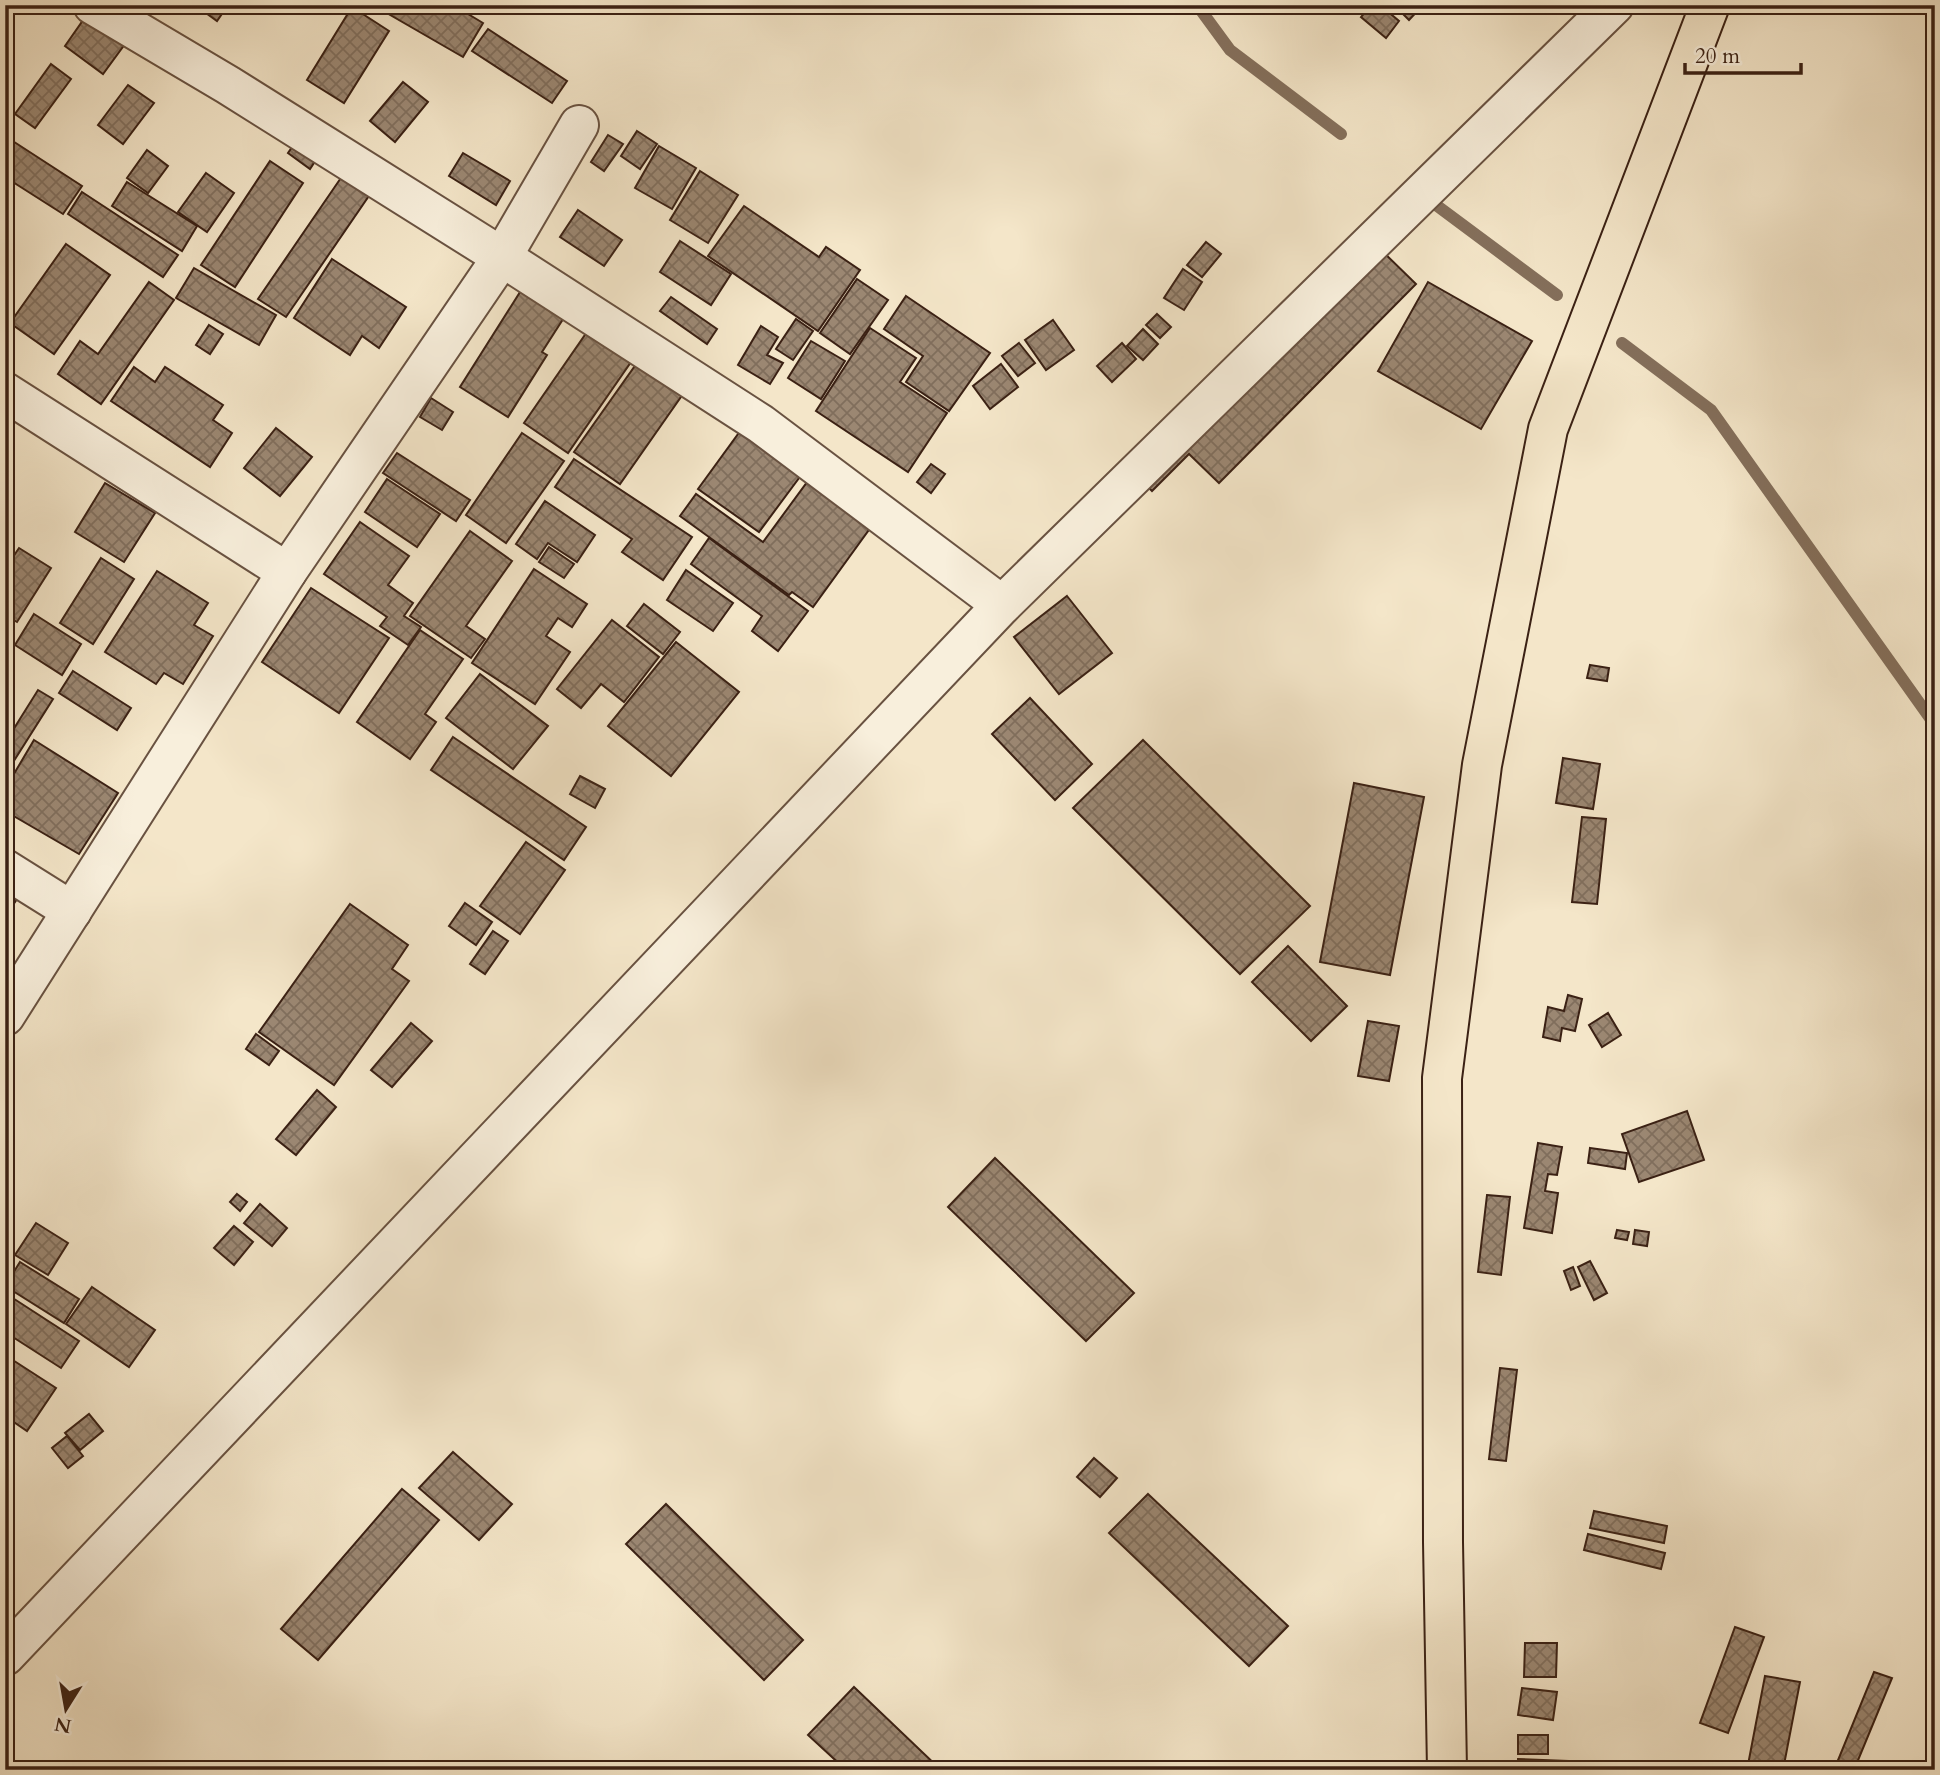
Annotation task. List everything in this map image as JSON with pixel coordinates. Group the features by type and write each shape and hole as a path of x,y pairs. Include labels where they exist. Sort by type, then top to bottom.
{"highway":[{"path":"1447,1770 1443,1542 1442,1078 1482,765 1548,429 1710,5"}],"street":[{"path":"93,5 228,85 761,424 1002,605"},
{"path":"5,1656 1002,605 1614,5"},
{"path":"5,1016 287,572 502,257 579,125"},
{"path":"5,392 287,572"},
{"path":"5,869 72,911"}],"building":[{"path":"195,5 228,5 217,21"},
{"path":"373,5 453,5 483,23 463,57"},
{"path":"1371,5 1380,5 1399,21 1386,38 1361,17"},
{"path":"1394,5 1423,5 1409,20"},
{"path":"352,7 389,31 344,103 307,80"},
{"path":"86,16 125,44 103,74 65,46"},
{"path":"488,29 567,81 552,103 472,51"},
{"path":"51,64 71,79 35,128 15,114"},
{"path":"403,82 428,102 395,142 370,121"},
{"path":"128,85 154,103 123,144 98,125"},
{"path":"637,131 657,144 640,169 621,156"},
{"path":"301,134 323,149 310,169 288,153"},
{"path":"608,135 623,144 604,171 591,162"},
{"path":"5,136 82,186 63,214 5,177"},
{"path":"659,146 696,168 672,209 635,188"},
{"path":"147,150 168,166 148,193 127,178"},
{"path":"463,153 510,181 496,205 449,176"},
{"path":"270,161 303,183 235,287 201,265"},
{"path":"347,169 375,187 286,317 258,299"},
{"path":"700,171 738,195 708,243 670,220"},
{"path":"206,173 234,193 207,232 178,212"},
{"path":"127,182 197,226 182,251 112,206"},
{"path":"82,192 178,255 163,277 68,214"},
{"path":"744,206 819,257 826,247 860,270 818,331 708,256"},
{"path":"578,210 622,240 604,266 560,237"},
{"path":"680,241 731,274 711,305 660,272"},
{"path":"1206,242 1221,254 1202,277 1187,265"},
{"path":"66,244 110,275 54,354 10,323"},
{"path":"1377,246 1416,284 1219,483 1189,454 1152,491 1145,484"},
{"path":"332,259 406,307 379,348 362,336 350,355 294,318"},
{"path":"194,268 276,315 259,345 176,298"},
{"path":"1183,269 1202,282 1184,310 1164,298"},
{"path":"857,279 888,300 850,354 820,333"},
{"path":"149,282 174,300 101,404 58,374 80,341 98,354"},
{"path":"1428,282 1532,341 1481,429 1378,371"},
{"path":"522,289 565,316 542,352 547,355 508,417 460,387"},
{"path":"906,296 990,353 949,411 906,382 923,356 884,329"},
{"path":"671,297 717,329 707,344 660,311"},
{"path":"1157,314 1171,327 1160,338 1146,325"},
{"path":"796,319 813,331 793,360 776,349"},
{"path":"1053,320 1074,350 1046,370 1025,340"},
{"path":"209,325 223,334 210,354 196,345"},
{"path":"761,326 778,337 767,355 783,363 770,384 738,365"},
{"path":"870,328 916,358 900,382 947,413 908,472 816,411"},
{"path":"1143,329 1158,344 1143,360 1127,346"},
{"path":"587,332 631,362 568,453 524,423"},
{"path":"811,341 845,361 821,399 788,378"},
{"path":"1019,343 1035,363 1018,376 1002,356"},
{"path":"1122,343 1136,359 1112,382 1097,366"},
{"path":"637,363 683,394 620,484 574,452"},
{"path":"1001,364 1018,387 990,409 973,386"},
{"path":"134,367 155,382 165,367 223,405 213,420 232,433 210,467 111,401"},
{"path":"431,398 453,412 442,430 420,417"},
{"path":"276,428 312,457 280,496 244,468"},
{"path":"741,430 802,474 759,532 698,489"},
{"path":"522,433 564,461 506,543 466,515"},
{"path":"397,453 470,500 456,521 383,473"},
{"path":"574,459 692,537 663,580 622,552 632,539 555,487"},
{"path":"931,464 945,474 931,493 917,482"},
{"path":"816,470 879,516 813,607 792,592 789,595 680,516 696,494 763,542"},
{"path":"387,479 440,514 417,547 365,512"},
{"path":"105,483 155,513 124,562 75,532"},
{"path":"545,501 595,535 577,562 548,543 537,559 516,544"},
{"path":"360,522 409,556 388,585 413,603 404,616 421,627 408,645 380,626 387,617 324,574"},
{"path":"470,531 512,561 466,626 485,639 471,658 410,616"},
{"path":"709,538 808,611 778,651 752,631 762,616 691,564"},
{"path":"549,547 574,564 564,578 539,562"},
{"path":"19,548 51,568 17,622 5,615 5,569"},
{"path":"101,558 134,579 93,644 60,623"},
{"path":"534,569 587,604 572,627 558,618 546,636 570,652 535,704 472,663"},
{"path":"686,570 733,603 713,631 667,600"},
{"path":"157,571 208,603 194,625 213,636 183,684 164,673 156,684 105,652"},
{"path":"311,588 389,638 339,713 262,662"},
{"path":"1067,596 1112,653 1059,694 1014,637"},
{"path":"644,604 680,632 663,654 627,626"},
{"path":"34,614 81,644 62,675 15,645"},
{"path":"612,620 659,657 624,702 601,684 581,708 557,689"},
{"path":"420,630 463,659 425,714 436,722 410,759 357,722"},
{"path":"676,642 739,692 671,776 608,726"},
{"path":"1590,665 1609,668 1607,681 1587,678"},
{"path":"73,671 131,708 117,730 59,693"},
{"path":"480,674 548,726 513,769 446,718"},
{"path":"38,690 53,699 5,775 5,738 8,738"},
{"path":"1030,698 1092,764 1055,800 992,734"},
{"path":"453,737 586,827 564,860 431,770"},
{"path":"34,740 118,793 79,854 5,811 5,789"},
{"path":"1143,740 1310,906 1240,974 1073,808"},
{"path":"1563,758 1600,764 1593,809 1556,803"},
{"path":"580,776 605,789 595,808 570,794"},
{"path":"1354,783 1424,797 1390,975 1320,962"},
{"path":"1582,817 1606,819 1597,904 1572,902"},
{"path":"526,842 565,870 520,934 480,906"},
{"path":"5,887 19,896 5,917"},
{"path":"465,903 492,922 476,945 449,926"},
{"path":"350,904 408,945 392,969 409,981 334,1085 259,1032"},
{"path":"493,931 508,941 485,974 470,964"},
{"path":"1288,946 1347,1006 1311,1041 1252,982"},
{"path":"1568,995 1582,999 1575,1031 1562,1028 1560,1041 1543,1037 1548,1007 1564,1011"},
{"path":"1608,1013 1621,1035 1602,1047 1589,1025"},
{"path":"1368,1021 1399,1026 1389,1081 1358,1076"},
{"path":"411,1023 432,1041 392,1087 371,1070"},
{"path":"256,1034 279,1051 269,1065 246,1049"},
{"path":"317,1090 336,1107 296,1155 276,1139"},
{"path":"1687,1111 1704,1160 1639,1182 1622,1134"},
{"path":"1538,1143 1562,1147 1557,1175 1548,1174 1545,1191 1558,1193 1552,1233 1524,1228"},
{"path":"1590,1148 1627,1153 1625,1169 1588,1163"},
{"path":"995,1158 1134,1293 1086,1341 948,1207"},
{"path":"237,1194 247,1202 240,1211 230,1202"},
{"path":"1487,1195 1510,1197 1501,1275 1478,1272"},
{"path":"260,1204 287,1228 272,1246 244,1223"},
{"path":"36,1223 68,1243 48,1275 15,1255"},
{"path":"234,1226 253,1242 234,1265 214,1248"},
{"path":"1617,1230 1629,1232 1627,1240 1615,1238"},
{"path":"1635,1230 1649,1232 1647,1246 1633,1244"},
{"path":"1590,1261 1607,1293 1594,1300 1578,1267"},
{"path":"20,1262 79,1299 64,1323 5,1286"},
{"path":"1573,1267 1580,1286 1571,1290 1564,1271"},
{"path":"92,1287 155,1330 129,1367 66,1324"},
{"path":"5,1293 79,1341 61,1368 5,1332"},
{"path":"5,1355 56,1388 27,1431 5,1416"},
{"path":"1500,1368 1517,1370 1506,1461 1489,1459"},
{"path":"89,1414 103,1431 80,1450 65,1433"},
{"path":"67,1436 83,1456 68,1468 52,1448"},
{"path":"453,1452 512,1504 479,1540 419,1488"},
{"path":"1094,1458 1117,1478 1100,1497 1077,1477"},
{"path":"402,1489 439,1520 318,1660 281,1629"},
{"path":"1148,1494 1288,1626 1249,1666 1109,1533"},
{"path":"666,1504 803,1640 764,1680 626,1544"},
{"path":"1594,1511 1667,1526 1664,1543 1590,1528"},
{"path":"1588,1534 1665,1553 1661,1569 1584,1550"},
{"path":"1735,1627 1764,1637 1728,1733 1700,1723"},
{"path":"1525,1643 1557,1643 1556,1677 1524,1677"},
{"path":"1874,1672 1892,1678 1854,1770 1834,1770"},
{"path":"1765,1676 1800,1682 1783,1770 1747,1770"},
{"path":"854,1687 941,1770 846,1770 808,1735"},
{"path":"1522,1688 1557,1692 1553,1720 1518,1715"},
{"path":"1518,1735 1548,1735 1548,1754 1518,1754"},
{"path":"1518,1759 1568,1761 1568,1770 1518,1770"}],"waterway":[{"path":"1197,5 1230,50 1341,134"},
{"path":"1436,205 1557,295"},
{"path":"1622,343 1711,410 1935,725"}]}
